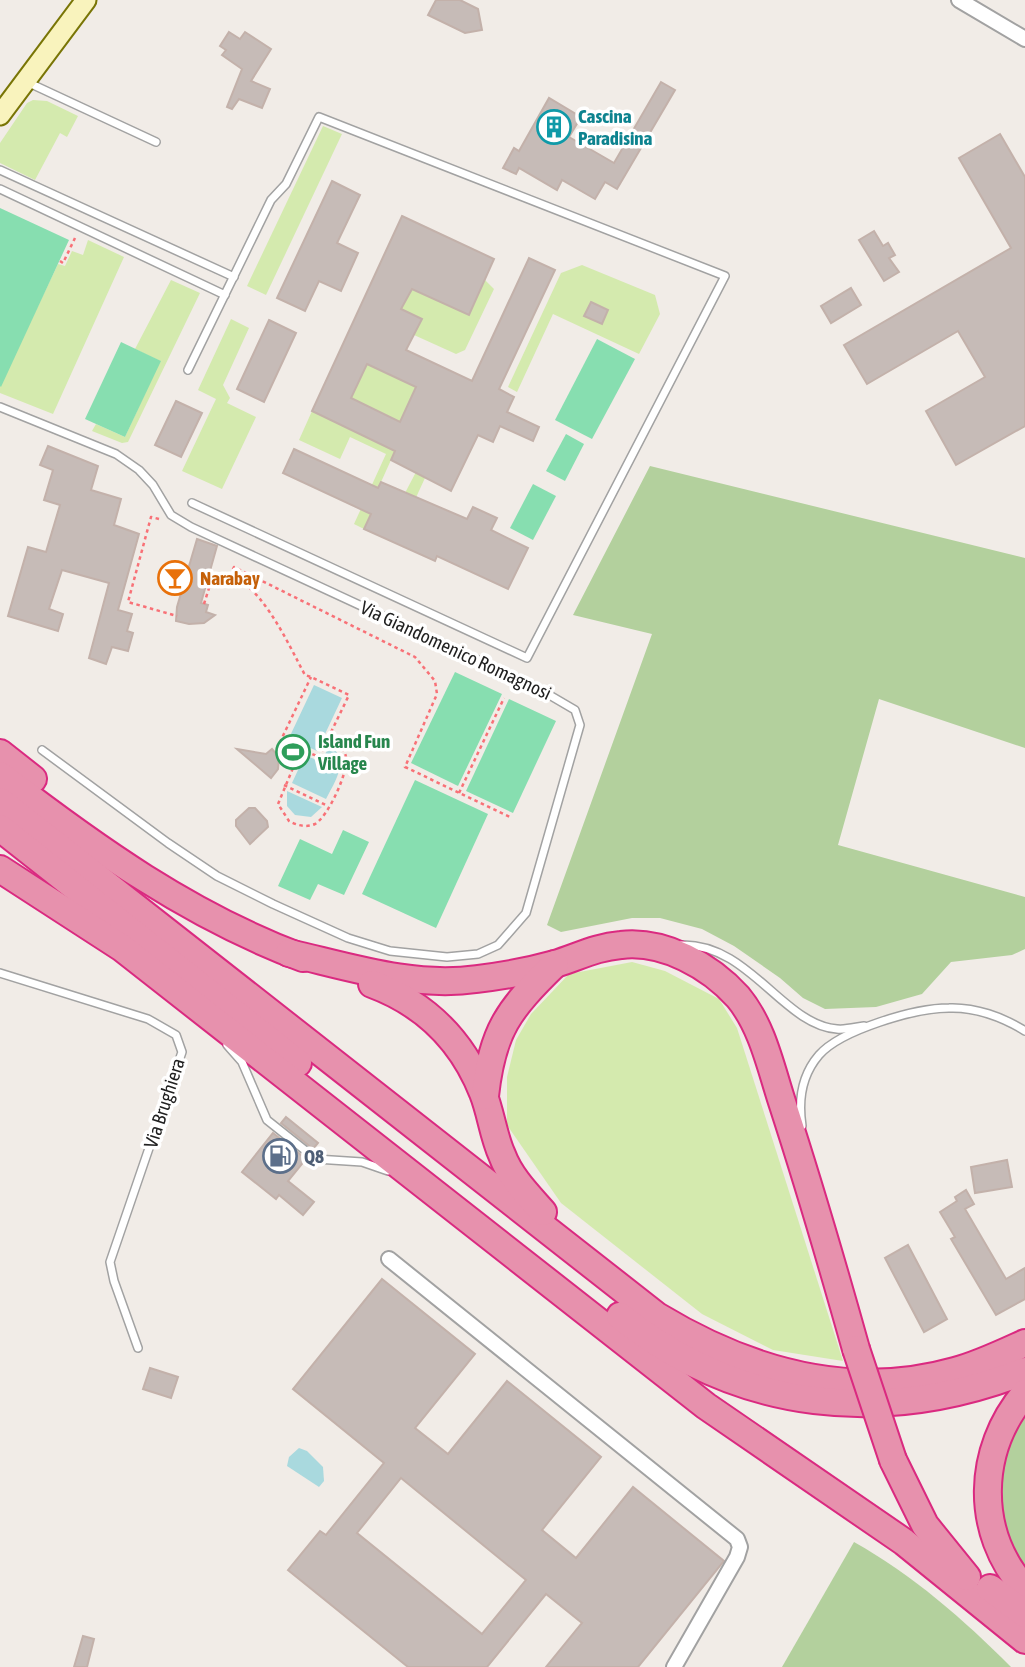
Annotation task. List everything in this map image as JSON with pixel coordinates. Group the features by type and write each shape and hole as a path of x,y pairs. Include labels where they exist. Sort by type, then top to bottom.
{"highway":[{"path":"0,753 192,909"},
{"path":"0,775 86,841 192,909 230,929 392,991 421,1008 446,1030 485,1096 502,1158 524,1191 597,1269"},
{"path":"0,801 657,1316 699,1342 741,1360 796,1376 842,1381 899,1380 955,1371 1025,1343"},
{"path":"0,828 644,1335 723,1377 793,1399 841,1404 899,1403 963,1393 1025,1371"},
{"path":"0,851 706,1406 1014,1618"},
{"path":"0,869 122,947"},
{"path":"289,953 396,978 434,982 475,979 555,964 587,950 623,944 649,946 688,958 716,976 738,998 757,1028 820,1217 856,1349 893,1460 918,1514 953,1559 1014,1618 1025,1640"},
{"path":"485,1096 493,1048 502,1025 517,1001 555,964"},
{"path":"1025,1393 1004,1421 994,1443 987,1490 992,1531 1004,1558 1025,1589"}],"main road":[{"path":"0,115 86,0"}],"street":[{"path":"959,0 1025,39"},
{"path":"389,1259 737,1539 740,1547 737,1557 674,1667"}],"lane":[{"path":"25,81 156,142"},
{"path":"188,370 271,200 286,184 318,117 725,276 527,658 192,503"},
{"path":"0,170 234,277"},
{"path":"0,189 225,295"},
{"name":"Via Giandomenico Romagnosi","path":"0,407 116,454 139,470 175,517 534,686 575,710 580,725 526,913 498,946 478,954 447,957 411,955 348,937 217,876 42,750"},
{"path":"649,946 695,945 728,958 751,972 814,1023 837,1029 872,1026"},
{"name":"Via Brughiera","path":"0,972 148,1019 176,1035 182,1052 179,1064 110,1262 138,1348"},
{"path":"174,988 242,1062 267,1119 316,1159 362,1161 392,1174"},
{"path":"820,1217 801,1122 800,1096 806,1075 820,1054 872,1026 914,1013 949,1007 984,1013 1025,1031"},
{"path":"402,1179 451,1206"}],"path":[{"path":"60,261 63,262 81,227"},
{"path":"175,517 165,522 151,517 128,602 177,616"},
{"path":"230,576 234,567 415,657 435,681 437,694 405,767 510,817"},
{"path":"204,604 208,585 216,576 230,576 261,601 305,675 311,677 349,695 319,757 281,740 311,677"},
{"path":"459,793 504,698"},
{"path":"301,749 278,804 282,813 296,825 316,824 329,807 346,767 344,751 330,735"},
{"path":"284,785 329,807"}],"green space":[{"path":"33,100 47,101 78,116 67,137 60,133 35,180 0,163 0,143 27,103"},
{"path":"323,126 342,134 266,295 247,286"},
{"path":"0,208 69,240 1,387 0,386"},
{"path":"88,240 124,257 53,414 0,393 0,386 58,264 65,266 72,251 83,255"},
{"path":"582,265 655,295 660,314 639,354 553,314 517,392 508,387 561,273"},
{"path":"377,272 469,315 485,280 494,289 465,350 456,354 414,335 421,319 401,309"},
{"path":"171,280 200,293 128,442 122,443 92,431 96,424 125,437 160,361 135,349"},
{"path":"231,319 249,328 223,385 230,398 227,403 256,417 222,489 182,471 216,399 198,390"},
{"path":"597,339 635,359 592,439 555,420"},
{"path":"121,342 161,361 125,437 85,419"},
{"path":"367,364 416,387 400,422 351,398"},
{"path":"312,411 395,451 377,491 405,493 416,472 430,467 408,515 364,529 354,524 386,454 350,437 340,459 299,440"},
{"path":"566,434 584,444 565,481 546,471"},
{"path":"650,466 1025,558 1025,748 879,699 838,845 1025,897 1025,949 1012,955 951,962 922,994 876,1007 825,1009 803,998 780,978 734,946 702,929 660,918 632,918 561,932 547,925 652,634 573,615"},
{"path":"533,484 556,496 533,540 510,528"},
{"path":"455,672 502,694 458,786 411,763"},
{"path":"509,699 556,721 513,813 466,791"},
{"path":"415,780 488,814 436,928 362,894"},
{"path":"343,830 369,842 344,895 318,884 310,900 278,886 300,839 332,854"},
{"path":"632,962 665,971 719,999 737,1028 843,1361 773,1350 702,1314 561,1203 507,1125 507,1077 516,1040 531,1014 569,974"},
{"path":"1025,1400 1025,1574 1001,1532 994,1478"},
{"path":"854,1542 937,1599 1011,1667 782,1667"}],"water":[{"path":"314,685 342,698 317,751 289,738"},
{"path":"330,745 336,751 340,764 326,799 292,783 305,755 321,762"},
{"path":"287,791 322,807 311,817 295,815 287,806"},
{"path":"299,1448 307,1451 323,1467 324,1481 319,1487 287,1466 289,1457"}],"building":[{"path":"436,0 460,0 478,9 482,30 465,33 428,15"},
{"path":"229,32 240,39 245,32 271,49 251,81 270,89 262,108 239,99 232,109 227,107 242,69 222,55 226,50 220,46"},
{"name":"Cascina Paradisina","path":"661,82 675,90 617,189 605,182 595,199 562,180 557,190 519,168 516,174 503,168 514,148 519,151 549,98 581,117 569,137 614,163"},
{"path":"1000,134 1025,177 1025,426 956,465 926,411 985,377 958,331 867,384 844,345 1011,248 959,158"},
{"path":"332,181 360,195 337,243 358,253 341,291 319,281 305,311 277,298"},
{"path":"402,216 494,259 469,315 412,289 401,309 422,319 406,350 472,381 529,258 555,270 499,389 514,397 507,412 539,427 533,441 500,426 493,442 478,435 451,491 391,460 395,451 312,411","holes":["367,364 416,387 400,422 351,398"]},
{"path":"874,231 883,246 888,243 895,255 889,258 899,272 884,281 859,240"},
{"path":"851,288 861,305 831,323 821,306"},
{"path":"591,302 608,310 602,324 584,316"},
{"path":"269,320 296,333 264,402 237,389"},
{"path":"176,401 202,413 181,457 155,445"},
{"path":"48,446 98,466 91,490 121,499 114,525 139,534 118,610 132,614 127,631 133,633 128,651 112,647 106,664 89,658 109,583 62,570 49,609 63,614 58,631 8,616 28,547 46,552 60,505 44,500 53,470 40,465"},
{"path":"294,449 378,488 381,482 467,519 473,507 497,518 491,530 528,548 508,589 437,556 435,561 364,529 371,514 283,473"},
{"path":"197,539 217,546 201,603 208,605 206,612 215,615 204,623 189,624 176,621 177,607"},
{"path":"237,749 266,754 272,749 279,757 278,769 271,778"},
{"path":"249,808 255,808 267,821 268,827 250,844 236,826 236,820"},
{"path":"286,1117 318,1143 313,1149 281,1123"},
{"path":"273,1133 306,1159 288,1181 314,1202 303,1215 279,1195 276,1199 242,1172"},
{"path":"1007,1160 1012,1187 975,1193 971,1167"},
{"path":"966,1190 974,1204 965,1209 1006,1279 1025,1268 1025,1299 996,1315 951,1239 955,1237 940,1212 957,1201 955,1197"},
{"path":"908,1245 947,1319 924,1332 885,1258"},
{"path":"382,1279 475,1354 415,1428 448,1454 507,1381 601,1457 542,1530 576,1558 633,1487 724,1561 638,1667 546,1667 582,1623 546,1594 487,1667 408,1667 288,1570 320,1531 326,1535 384,1463 293,1389","holes":["401,1478 526,1580 482,1634 357,1533"]},
{"path":"150,1368 178,1377 171,1398 143,1389"},
{"path":"83,1636 94,1639 87,1667 74,1667"}],"place":[{"name":"Cascina Paradisina","path":"554,127"},
{"name":"Narabay","path":"175,578"},
{"name":"Island Fun Village","path":"293,752"},
{"name":"Q8","path":"280,1156"}]}
